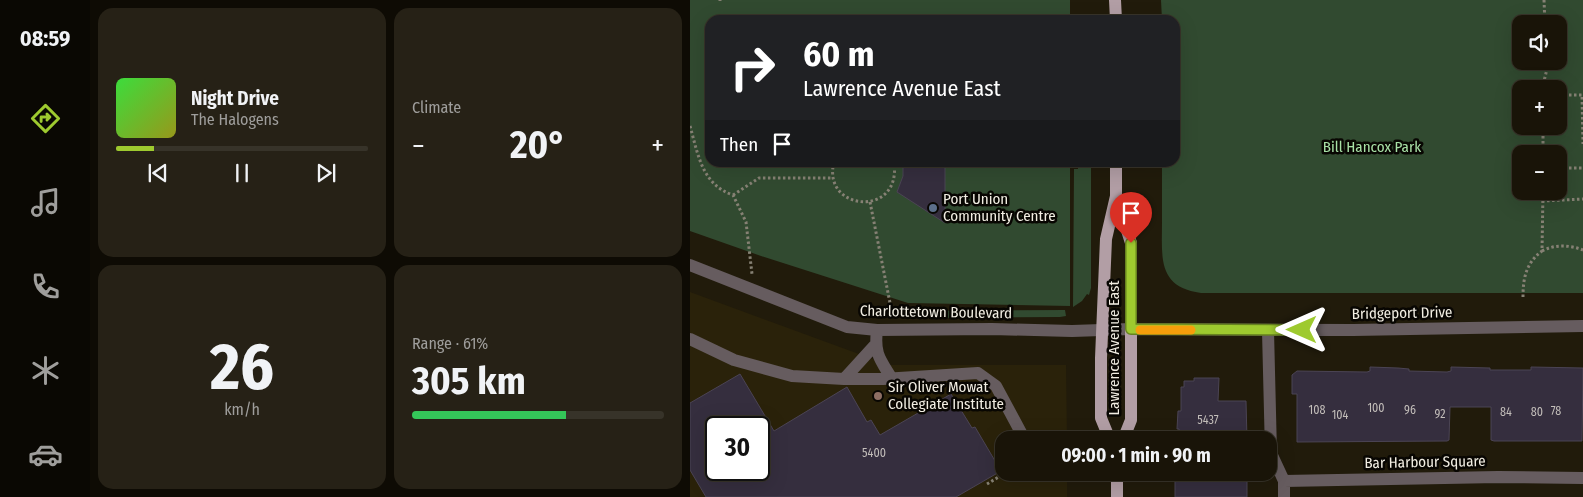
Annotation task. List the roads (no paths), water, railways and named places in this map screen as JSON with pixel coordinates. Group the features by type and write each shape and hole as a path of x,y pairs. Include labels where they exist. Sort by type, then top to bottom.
{"main road":[{"path":"1116,0 1116,15"},
{"name":"Lawrence Avenue East","path":"1106,431 1101,418 1102,331 1106,240 1116,196 1116,167"},
{"name":"Lawrence Avenue East","path":"1116,196 1131,243 1131,420 1127,431"},
{"path":"1117,481 1117,497"}],"street":[{"name":"Charlottetown Boulevard","path":"690,265 756,289 848,327 892,331 992,329 1102,331"},
{"name":"Bridgeport Drive","path":"1102,331 1131,329 1268,330 1583,326"},
{"path":"876,330 875,346 892,379"},
{"path":"1268,330 1271,453 1284,481 1284,497"},
{"path":"690,339 734,360 792,376 892,379 978,373 996,386 1020,431"},
{"path":"844,379 875,346"},
{"name":"Bar Harbour Square","path":"1284,481 1498,477 1583,478"}],"place":[{"name":"Port Union Community Centre","path":"933,208"},
{"name":"Sir Oliver Mowat Collegiate Institute","path":"878,396"}],"park label":[{"name":"Bill Hancox Park","path":"1372,147"}]}
